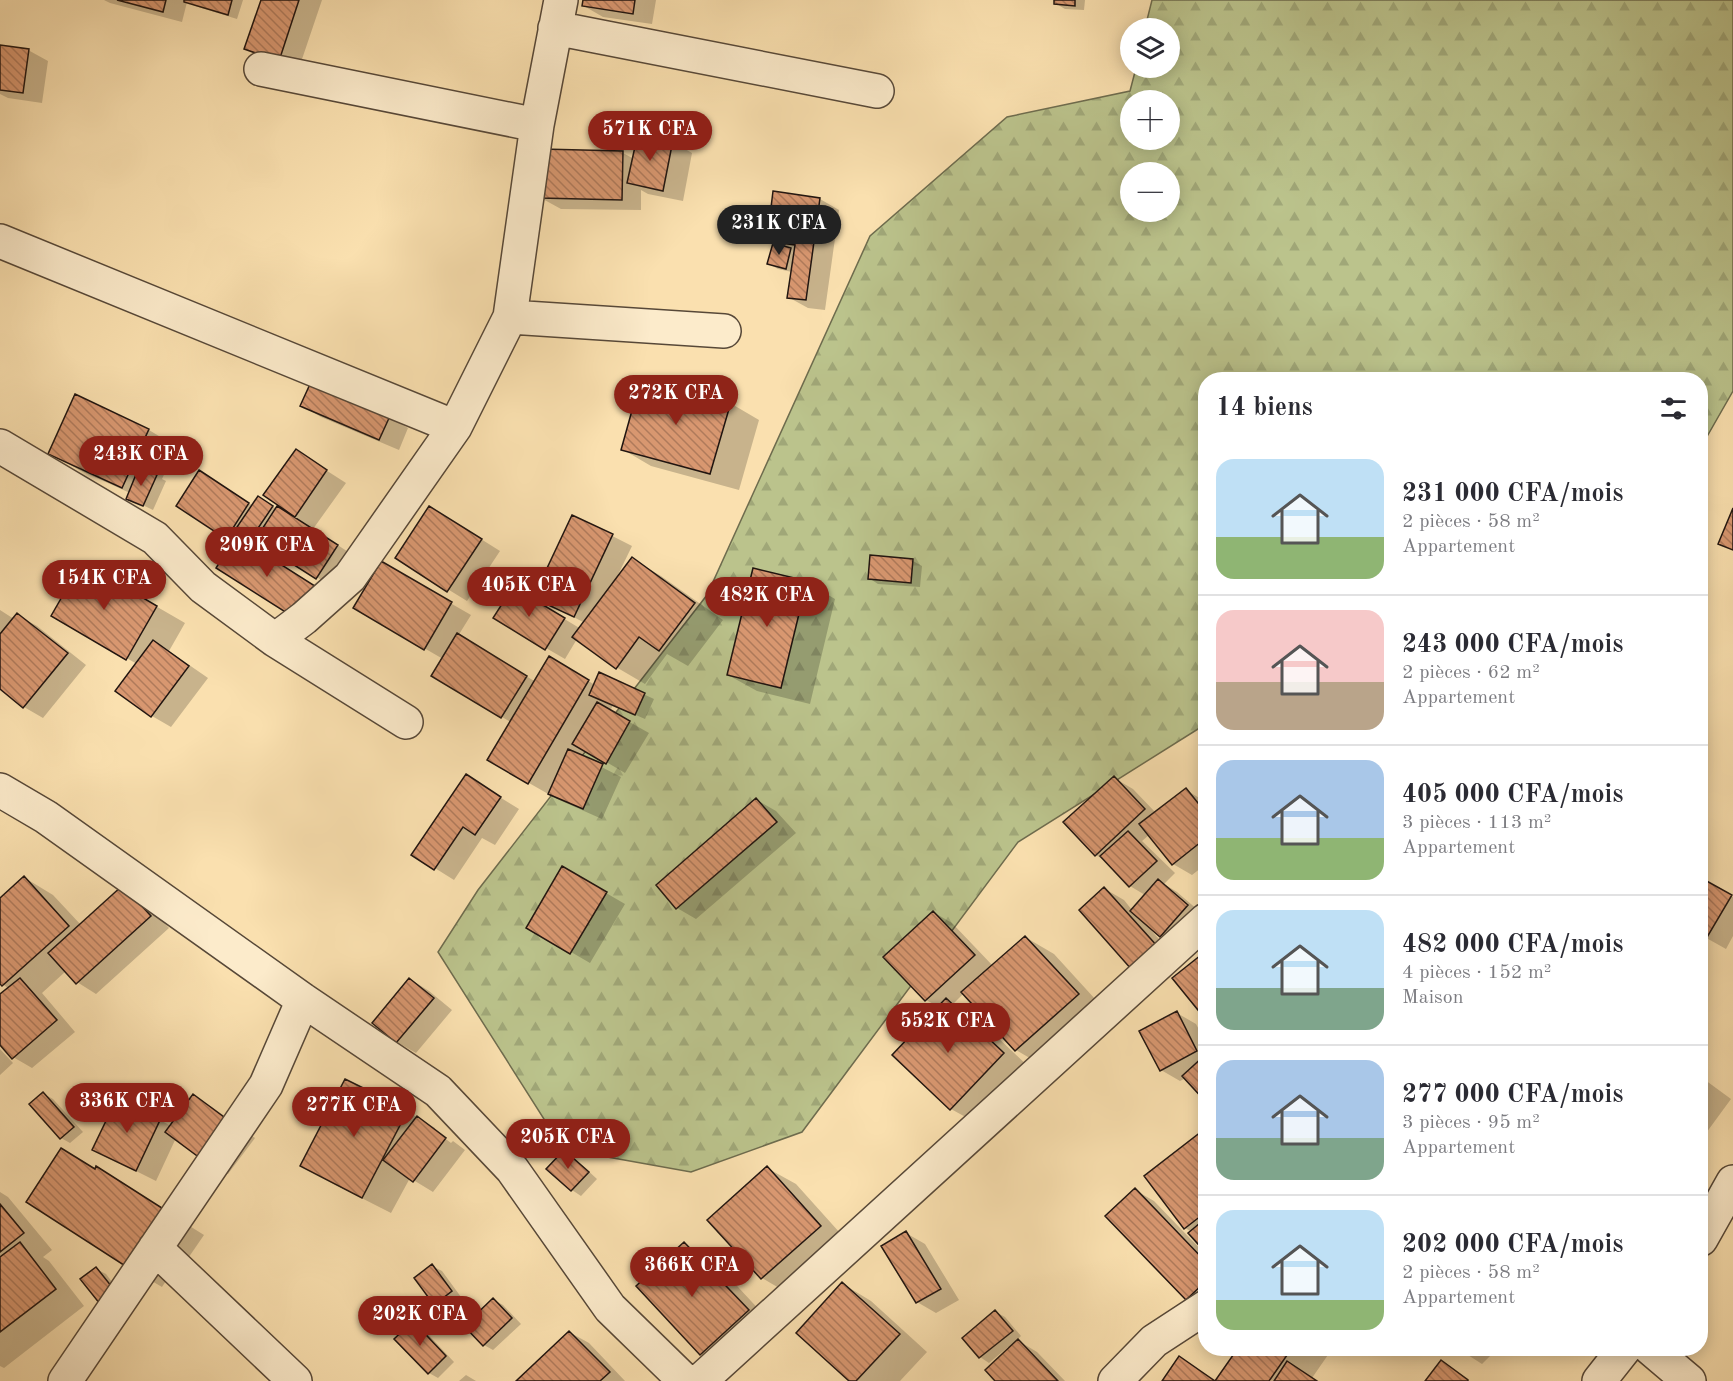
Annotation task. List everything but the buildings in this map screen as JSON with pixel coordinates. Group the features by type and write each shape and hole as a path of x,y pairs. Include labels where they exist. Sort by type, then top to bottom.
{"street":[{"path":"275,640 304,618 350,576 455,427 510,317 537,125 558,14 877,91"},
{"path":"261,69 537,125"},
{"path":"0,241 455,427"},
{"path":"510,317 724,331"},
{"path":"0,446 155,538 203,587 275,640 406,722"},
{"path":"0,790 46,817 303,1000 438,1091 512,1168 610,1308 685,1381"},
{"path":"700,1381 1198,927"},
{"path":"65,1381 266,1085 303,1000"},
{"path":"1708,1227 1733,1182"},
{"path":"155,1248 295,1381"},
{"path":"1115,1381 1154,1341 1198,1312"},
{"path":"1599,1381 1619,1356"},
{"path":"1659,1356 1689,1381"}],"green space":[{"path":"1152,0 1733,0 1733,391 1708,435 1708,372 1198,372 1198,729 1018,842 802,1132 691,1172 563,1149 438,952 478,890 707,595 870,236 1007,117 1120,93 1120,150 1180,150 1180,90 1130,90 1133,78 1180,78 1180,18 1148,18"}]}
